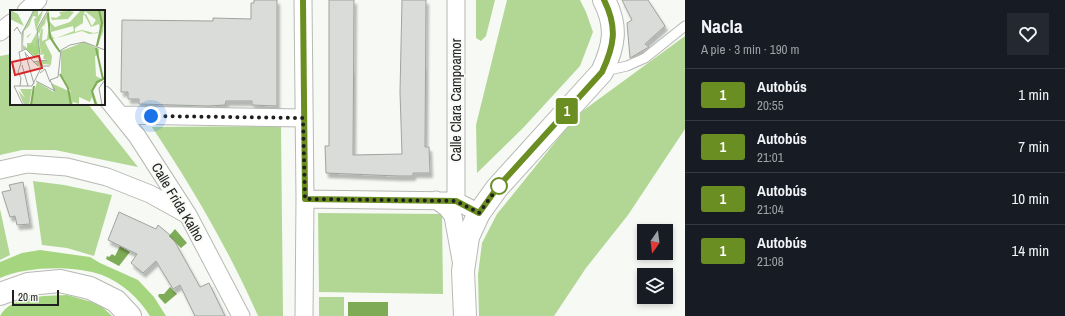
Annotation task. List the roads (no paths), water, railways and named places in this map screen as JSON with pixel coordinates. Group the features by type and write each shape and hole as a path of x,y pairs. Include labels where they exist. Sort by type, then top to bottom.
{"street":[{"path":"27,10 38,0"},
{"path":"303,0 305,199 304,316"},
{"name":"Calle Clara Campoamor","path":"456,0 456,201"},
{"path":"463,271 468,237 479,213 497,188 602,72 611,52 613,30 609,10 604,0"},
{"path":"0,32 10,24"},
{"name":"Calle Frida Kalho","path":"105,96 137,136 188,215 241,316"},
{"path":"120,115 303,118"},
{"path":"0,170 27,164 66,167 107,176 150,194 188,215"},
{"path":"456,178 460,190 466,196 474,199 484,196 497,188"},
{"path":"305,199 456,201 479,213"},
{"path":"436,200 447,208 453,216 463,271 465,316"},
{"path":"0,294 28,284 60,281 90,288 116,301 130,316"}],"lane":[{"path":"602,72 627,66 645,58 685,26"}]}
